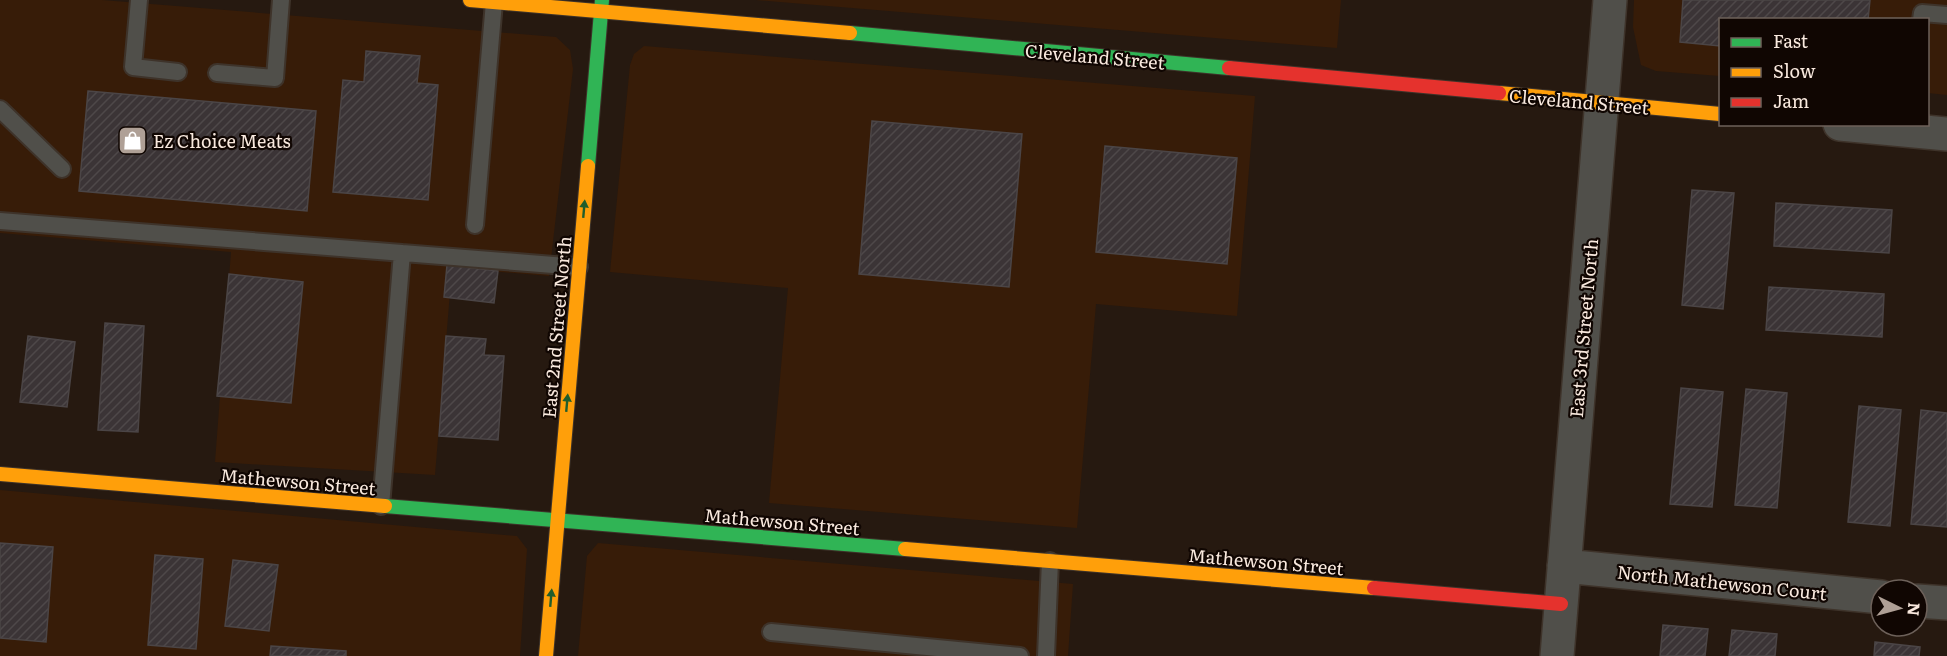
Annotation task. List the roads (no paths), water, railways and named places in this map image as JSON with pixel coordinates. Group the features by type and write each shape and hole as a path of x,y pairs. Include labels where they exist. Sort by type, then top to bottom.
{"street":[{"name":"Cleveland Street","path":"470,0 601,5 1719,114"},
{"name":"East 3rd Street North","path":"1557,656 1610,0"},
{"name":"East 2nd Street North","path":"546,656 601,5"},
{"path":"1875,126 1910,128 1947,134"},
{"name":"Mathewson Street","path":"0,474 1561,604"},
{"name":"North Mathewson Court","path":"1564,566 1869,596"},
{"path":"1929,602 1947,603"}],"lane":[{"path":"139,0 133,67 178,72"},
{"path":"217,73 274,78 281,0"},
{"path":"475,225 494,2"},
{"path":"1921,18 1922,13 1947,15"},
{"path":"0,109 62,169"},
{"path":"0,221 579,267"},
{"path":"381,506 402,253"},
{"path":"1046,656 1050,561"},
{"path":"771,632 1020,656"}],"place":[{"name":"Ez Choice Meats","path":"132,140"}]}
